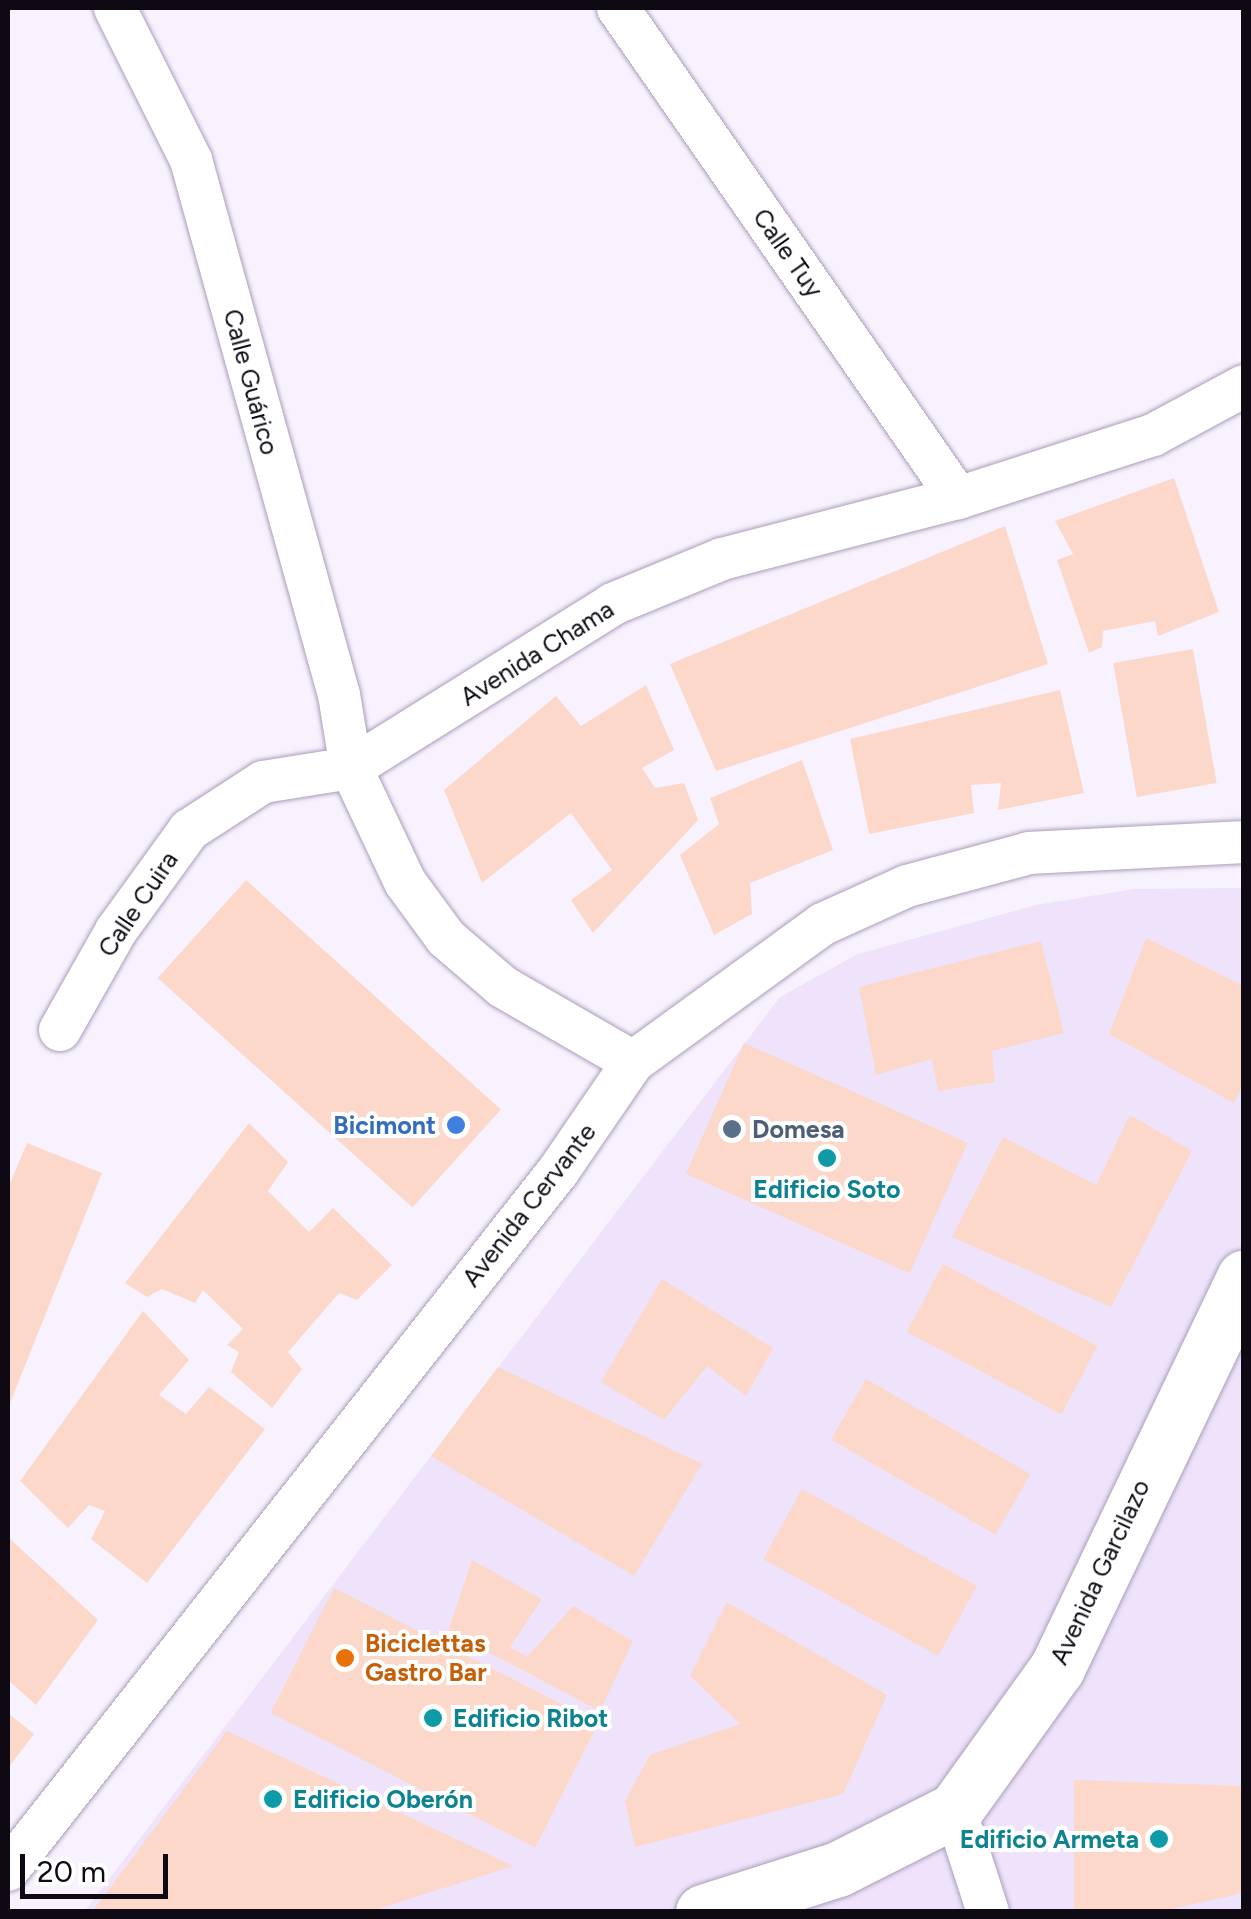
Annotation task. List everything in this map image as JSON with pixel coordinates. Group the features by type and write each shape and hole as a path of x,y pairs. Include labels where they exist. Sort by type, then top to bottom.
{"street":[{"name":"Calle Guárico","path":"115,8 191,160 339,695 351,768"},
{"name":"Calle Tuy","path":"618,8 958,498"},
{"name":"Avenida Chama","path":"351,768 613,604 722,558 958,498 1154,435 1244,386"},
{"name":"Calle Cuira","path":"60,1030 116,930 189,830 263,782 351,768"},
{"path":"351,768 404,882 446,938 502,987 634,1062"},
{"name":"Avenida Cervante","path":"8,1870 559,1170 634,1062 823,924 907,886 1029,853 1244,842"},
{"name":"Avenida Garcilazo","path":"954,1810 1056,1668 1244,1278"},
{"path":"703,1912 838,1869 954,1810 988,1912"}],"shaded area":[{"path":"1243,888 1243,1911 84,1912 780,997 858,954 1036,905 1134,889"}],"building":[{"path":"1174,478 1219,612 1158,636 1155,621 1103,631 1102,647 1089,653 1057,560 1073,554 1055,521"},
{"path":"1005,526 1048,664 716,771 670,664"},
{"path":"1193,649 1217,783 1137,797 1113,663"},
{"path":"646,685 674,750 642,768 655,788 684,783 698,820 593,933 571,900 612,870 571,813 482,883 444,790 556,696 581,726"},
{"path":"1060,690 1084,793 998,810 1001,783 971,785 974,813 869,834 850,739"},
{"path":"802,760 833,850 750,883 752,914 714,935 680,855 719,824 710,798"},
{"path":"246,880 501,1110 413,1208 158,978"},
{"path":"1146,938 1244,986 1244,1082 1234,1103 1109,1034"},
{"path":"1041,941 1064,1033 992,1051 995,1082 938,1091 932,1059 876,1075 859,987"},
{"name":"Edificio Soto","path":"744,1043 968,1143 910,1273 686,1174"},
{"path":"1130,1115 1192,1151 1111,1307 952,1237 1003,1137 1096,1185"},
{"path":"249,1123 288,1162 268,1191 309,1232 333,1208 392,1265 357,1300 339,1293 288,1352 302,1369 272,1408 231,1372 239,1352 227,1345 243,1329 203,1290 195,1303 162,1289 147,1297 125,1283"},
{"path":"27,1143 102,1173 8,1408 8,1188"},
{"path":"943,1264 1098,1346 1061,1414 907,1332"},
{"path":"662,1279 773,1348 746,1396 707,1366 664,1420 601,1382"},
{"path":"143,1311 189,1360 159,1395 186,1414 209,1387 265,1429 147,1583 91,1539 105,1511 89,1505 68,1528 20,1481"},
{"path":"498,1367 702,1464 634,1576 431,1456"},
{"path":"866,1379 1031,1474 996,1535 831,1440"},
{"path":"802,1489 977,1586 938,1656 763,1559"},
{"path":"8,1537 98,1620 36,1705 8,1680"},
{"path":"472,1560 542,1599 510,1647 527,1657 573,1606 633,1641 600,1711 448,1631"},
{"name":"Edificio Ribot","path":"334,1588 599,1723 535,1848 270,1713"},
{"path":"727,1602 887,1695 843,1794 635,1847 625,1801 650,1755 740,1724 690,1676"},
{"path":"8,1713 34,1734 8,1768"},
{"name":"Edificio Oberón","path":"227,1731 513,1866 368,1912 92,1912"},
{"name":"Edificio Armeta","path":"1074,1780 1244,1786 1244,1893 1157,1912 1074,1912"}],"place":[{"name":"Bicimont","path":"456,1125"},
{"name":"Domesa","path":"732,1129"},
{"name":"Edificio Soto","path":"827,1158"},
{"name":"Biciclettas Gastro Bar","path":"345,1658"},
{"name":"Edificio Ribot","path":"433,1718"},
{"name":"Edificio Oberón","path":"273,1799"},
{"name":"Edificio Armeta","path":"1159,1839"}]}
